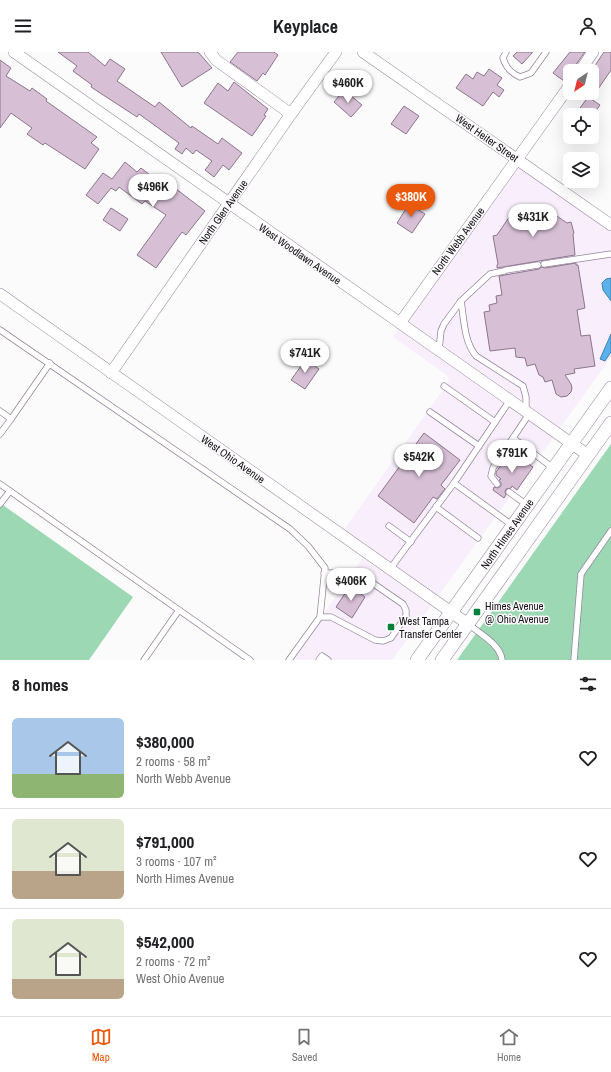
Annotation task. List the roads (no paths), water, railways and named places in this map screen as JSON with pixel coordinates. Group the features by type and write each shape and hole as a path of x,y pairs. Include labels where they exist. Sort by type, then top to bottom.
{"street":[{"name":"West Woodlawn Avenue","path":"14,52 588,455"},
{"path":"210,52 216,60 291,114"},
{"name":"North Glen Avenue","path":"112,373 291,114 336,52"},
{"name":"West Heiter Street","path":"363,52 611,225"},
{"path":"585,64 593,52"},
{"name":"North Webb Avenue","path":"400,323 563,95"},
{"name":"West Ohio Avenue","path":"0,294 468,624"},
{"name":"North Himes Avenue","path":"417,660 611,388"},
{"name":"North Himes Avenue","path":"442,660 611,423"}],"lane":[{"path":"506,52 503,58 506,66 511,73 520,77 530,73 546,52"},
{"path":"439,350 441,331 444,324 461,301 490,274 541,264 611,254"},
{"path":"461,301 469,344 472,351 476,356 523,386 526,397 528,412 493,468 491,476 497,484"},
{"path":"0,330 290,529 308,546 325,568 320,617 289,660"},
{"path":"0,434 50,364"},
{"path":"444,386 495,422"},
{"path":"390,570 454,482 510,400"},
{"path":"0,411 11,419"},
{"path":"430,412 479,446"},
{"path":"513,438 554,468"},
{"path":"454,482 512,526"},
{"path":"0,484 250,660"},
{"path":"0,504 10,491"},
{"path":"509,492 527,505"},
{"path":"436,507 478,538"},
{"path":"389,526 411,542"},
{"path":"574,660 581,574 611,531"},
{"path":"320,617 332,617 376,640 383,641 391,638 406,616 406,610 403,604 358,574 324,573"},
{"path":"144,660 179,610"},
{"path":"468,624 487,637 502,655 502,660"},
{"path":"320,660 322,656 328,660"}],"water":[{"path":"611,278 611,301 603,290 602,283 606,279"},
{"path":"611,334 611,352 605,361 600,359"}],"place":[{"name":"Himes Avenue @ Ohio Avenue","path":"477,612"},
{"name":"West Tampa Transfer Center","path":"391,627"}]}
